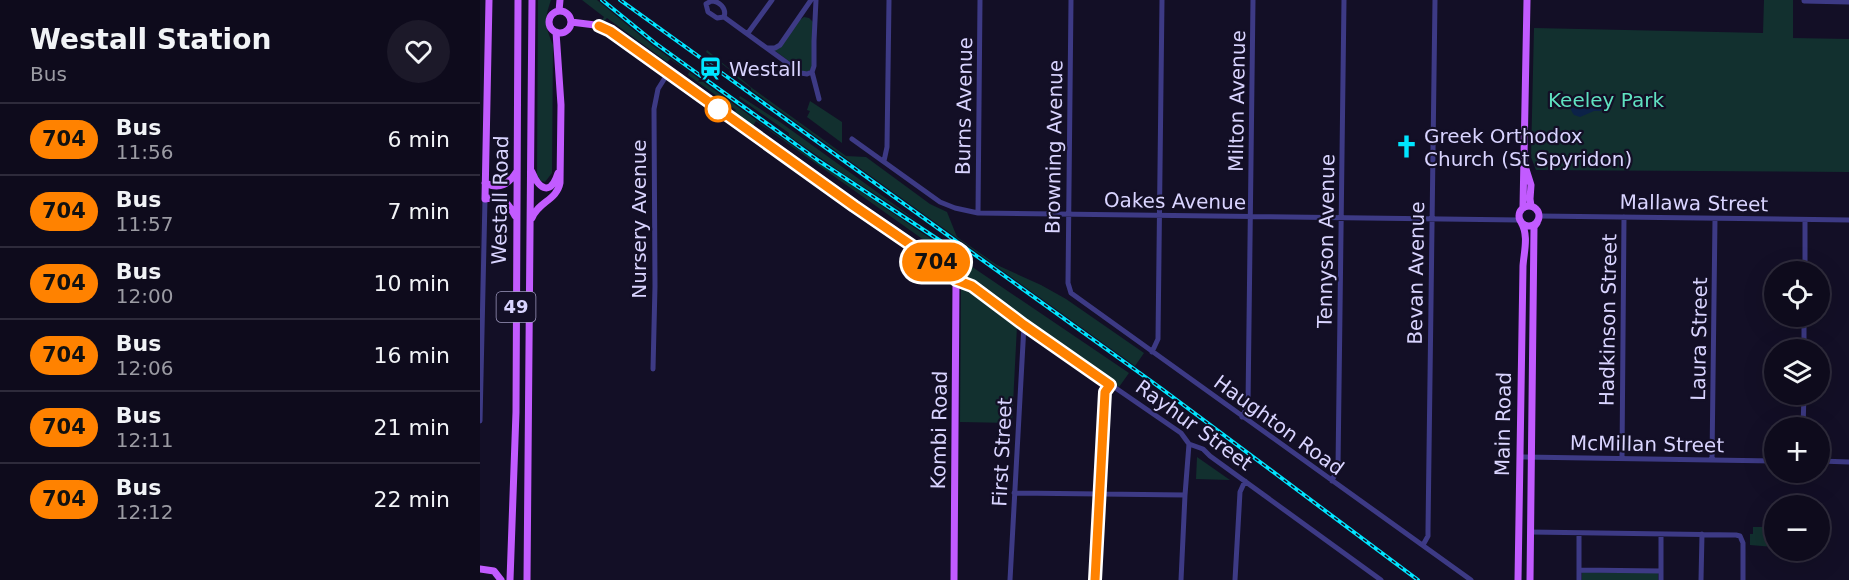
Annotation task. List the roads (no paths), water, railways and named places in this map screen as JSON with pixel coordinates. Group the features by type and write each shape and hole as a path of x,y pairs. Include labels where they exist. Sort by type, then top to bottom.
{"main road":[{"name":"Westall Road","path":"485,199 489,0"},
{"name":"Westall Road","path":"510,580 516,412 518,0"},
{"name":"Westall Road","path":"526,580 532,0"},
{"path":"559,11 560,0"},
{"path":"1523,208 1527,0"},
{"path":"530,224 538,207 553,197 560,188 561,105 556,32 549,20 552,14 559,11 567,13 571,22 566,31 556,32"},
{"name":"Rayhur Street","path":"571,22 595,25 610,31 949,271 956,280"},
{"path":"530,167 538,184 547,188 554,183 560,161"},
{"path":"1524,164 1531,185 1531,206"},
{"path":"485,183 503,186 517,171"},
{"path":"485,199 502,199 509,204 517,219"},
{"path":"1531,206 1537,210 1538,220 1527,226 1520,221 1519,213 1523,208 1531,206"},
{"name":"Main Road","path":"1530,580 1534,227 1538,220"},
{"name":"Main Road","path":"1518,580 1521,346 1526,237 1526,231 1520,221"},
{"name":"Kombi Road","path":"954,580 956,280"},
{"name":"Main Road","path":"1521,346 1532,346"},
{"name":"Main Road","path":"1519,501 1531,501"},
{"path":"480,569 494,572 501,580"}],"street":[{"path":"724,16 726,0"},
{"path":"748,33 772,0"},
{"path":"768,48 779,47 811,0"},
{"path":"816,0 812,72 819,99"},
{"path":"884,161 887,147 889,0"},
{"name":"Burns Avenue","path":"978,213 980,0"},
{"name":"Browning Avenue","path":"1071,0 1068,214 1068,283 1071,293"},
{"path":"1152,352 1158,339 1162,0"},
{"name":"Milton Avenue","path":"1242,417 1248,405 1253,0"},
{"name":"Tennyson Avenue","path":"1332,481 1338,467 1344,0"},
{"name":"Bevan Avenue","path":"1423,545 1428,536 1435,0"},
{"path":"724,9 715,1 704,1 706,10 711,15 717,18 724,16"},
{"path":"1804,1 1849,2"},
{"path":"724,16 801,73 812,72"},
{"path":"801,16 810,16 815,20"},
{"name":"Nursery Avenue","path":"653,369 654,109 658,89 668,73"},
{"name":"Oakes Avenue","path":"852,139 940,202 978,213 1520,221"},
{"path":"480,421 485,199"},
{"name":"Mallawa Street","path":"1538,220 1624,217 1849,220"},
{"name":"Hadkinson Street","path":"1622,458 1624,217"},
{"name":"Laura Street","path":"1712,460 1715,219"},
{"path":"1805,220 1805,261"},
{"name":"Rayhur Street","path":"956,280 972,286 1024,325 1180,433 1189,444 1208,453 1381,580"},
{"name":"Haughton Road","path":"1071,293 1471,580"},
{"name":"First Street","path":"1010,580 1024,325"},
{"path":"1095,580 1105,392 1110,385"},
{"path":"1181,580 1189,444"},
{"name":"McMillan Street","path":"1520,457 1764,461"},
{"path":"1830,461 1849,462"},
{"path":"1235,580 1240,492 1245,481"},
{"path":"1014,493 1185,495"},
{"path":"1530,532 1740,536 1743,543 1743,580"},
{"path":"1579,533 1579,580"},
{"path":"1661,534 1661,580"},
{"path":"1701,580 1702,534"},
{"path":"1579,570 1661,571"}],"water":[{"path":"1583,95 1594,100 1604,97 1607,102 1605,108 1580,117 1574,115 1570,102 1575,96"}],"railway":[{"path":"602,0 655,43 819,161 942,242"},
{"path":"620,0 1162,389 1418,580"}],"place":[{"name":"Westall","path":"711,69"},
{"name":"Greek Orthodox Church (St Spyridon)","path":"1406,147"}],"park label":[{"name":"Keeley Park","path":"1606,100"}]}
